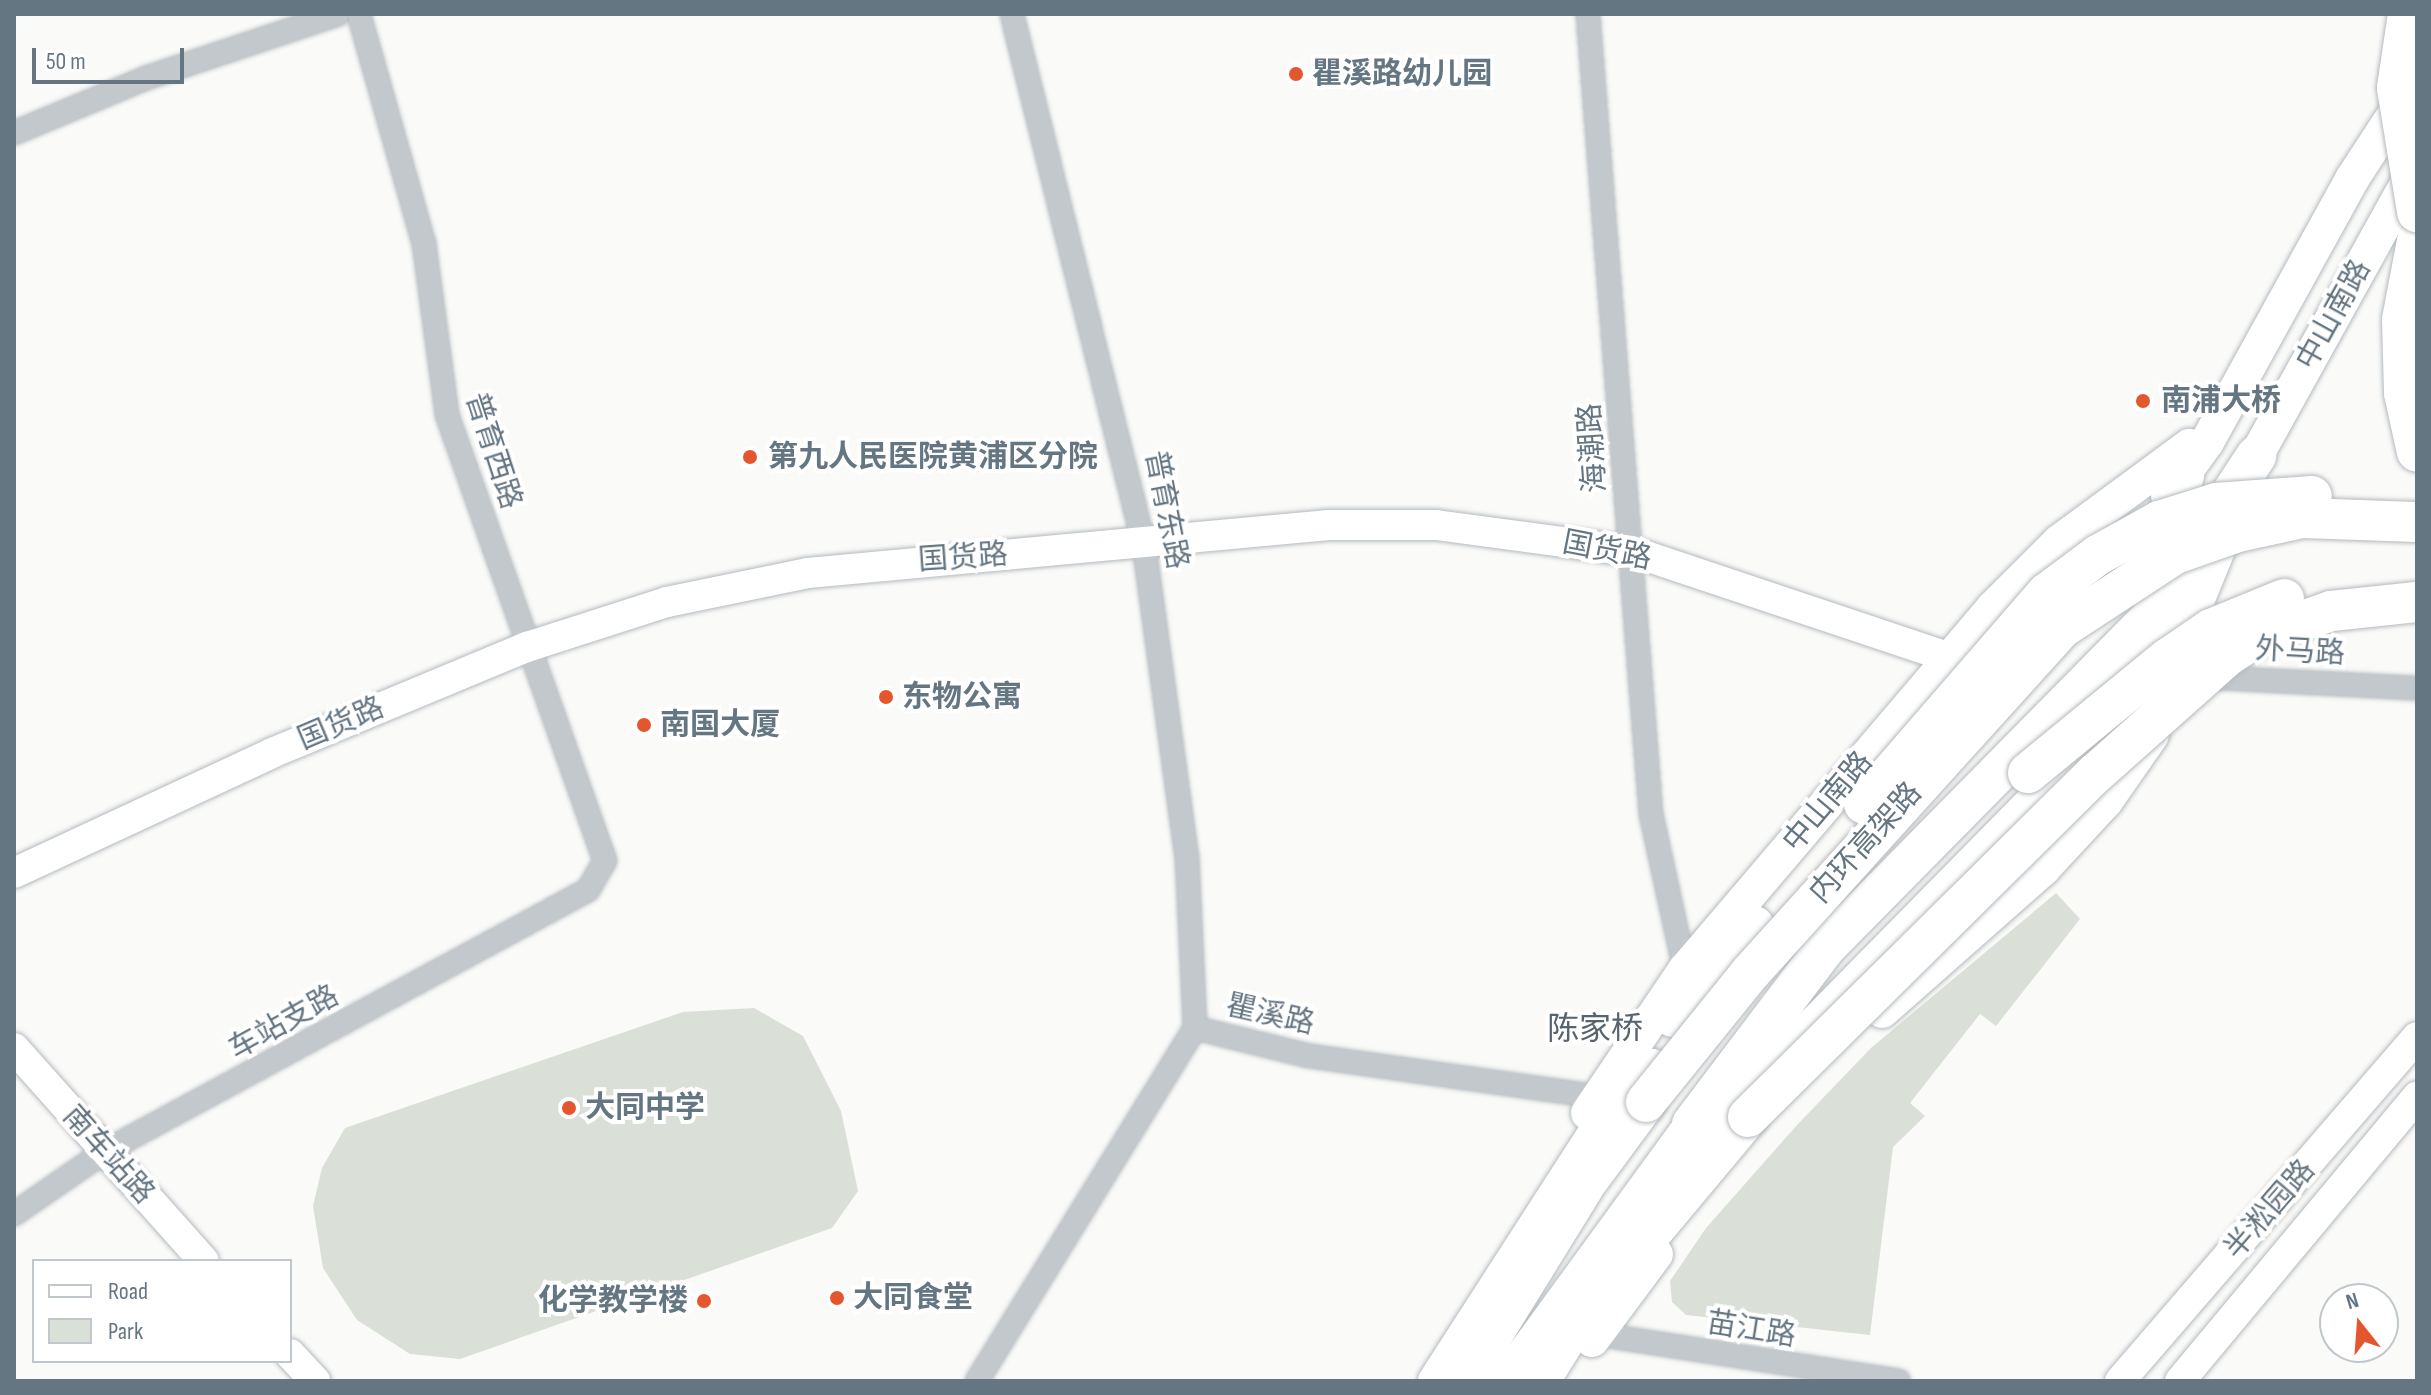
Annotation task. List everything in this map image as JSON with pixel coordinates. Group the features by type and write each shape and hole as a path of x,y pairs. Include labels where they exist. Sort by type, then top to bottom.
{"highway":[{"path":"2408,14 2397,88 2417,212"},
{"path":"2417,241 2402,320 2404,393 2417,452"},
{"path":"1646,1102 2112,635 2185,571 2256,456"},
{"path":"1692,1124 1826,947 2112,635 2153,551 2184,476"},
{"path":"1673,1017 2047,593 2098,555 2159,521 2216,503 2294,495 2363,500 2417,519"},
{"name":"内环高架路","path":"1464,1381 1589,1179 1646,1102 1751,972 2062,628 2175,554 2238,532 2302,518 2417,519"},
{"name":"内环高架路","path":"1508,1381 1692,1124 2028,773 2167,659 2244,614 2338,589 2417,592"},
{"path":"1591,1323 1748,1117 2038,828 2226,657 2257,637 2331,611 2417,602"}],"main road":[{"name":"中山南路","path":"1435,1381 1503,1270 1596,1131 2184,476 2232,400 2352,179 2417,80"},
{"name":"中山南路","path":"1543,1381 1745,1147 2081,830 2153,733 2179,675 2198,599 2256,456 2417,166"},
{"name":"中山南路","path":"1503,1270 1512,1233 1685,970 1950,658 2059,542 2163,469 2232,400"},
{"name":"中山南路","path":"1559,1381 1661,1195 1752,1087 2148,683 2198,599"},
{"path":"2069,767 2179,675"},
{"path":"1596,1131 1673,1017"}],"street":[{"path":"14,133 146,78 338,14"},
{"name":"普育西路","path":"359,14 424,244 447,414 605,861 588,890"},
{"name":"普育东路","path":"1012,14 1144,545 1187,857 1195,1028"},
{"name":"海潮路","path":"1588,14 1651,814 1685,970"},
{"name":"国货路","path":"14,873 272,753 527,647 667,602 808,573 1144,545 1329,525 1436,525 1631,551 1950,658"},
{"name":"外马路","path":"2179,675 2417,688"},
{"name":"车站支路","path":"14,1214 104,1152 588,890"},
{"name":"瞿溪路","path":"977,1381 1195,1028 1309,1056 1599,1097"},
{"name":"半淞园路","path":"2120,1381 2417,1037"},
{"name":"南车站路","path":"14,1048 202,1259"},
{"name":"半淞园路","path":"2180,1381 2417,1097"},
{"name":"苗江路","path":"1591,1323 1898,1381"},
{"path":"292,1356 315,1381"}],"green space":[{"path":"2056,893 2080,919 1996,1026 1980,1014 1910,1103 1925,1116 1893,1147 1870,1335 1686,1315 1672,1302 1670,1281 1706,1228 1798,1124 1871,1048"},
{"path":"754,1008 803,1036 841,1111 858,1191 832,1228 460,1359 410,1354 357,1320 323,1268 313,1206 322,1168 345,1128 683,1012"}],"place":[{"name":"瞿溪路幼儿园","path":"1296,74"},
{"name":"南浦大桥","path":"2143,401"},
{"name":"第九人民医院黄浦区分院","path":"750,457"},
{"name":"东物公寓","path":"886,697"},
{"name":"南国大厦","path":"644,725"},
{"name":"大同中学","path":"569,1108"},
{"name":"大同食堂","path":"837,1298"},
{"name":"化学教学楼","path":"704,1301"}],"district":[{"name":"陈家桥","path":"1595,1030"}]}
